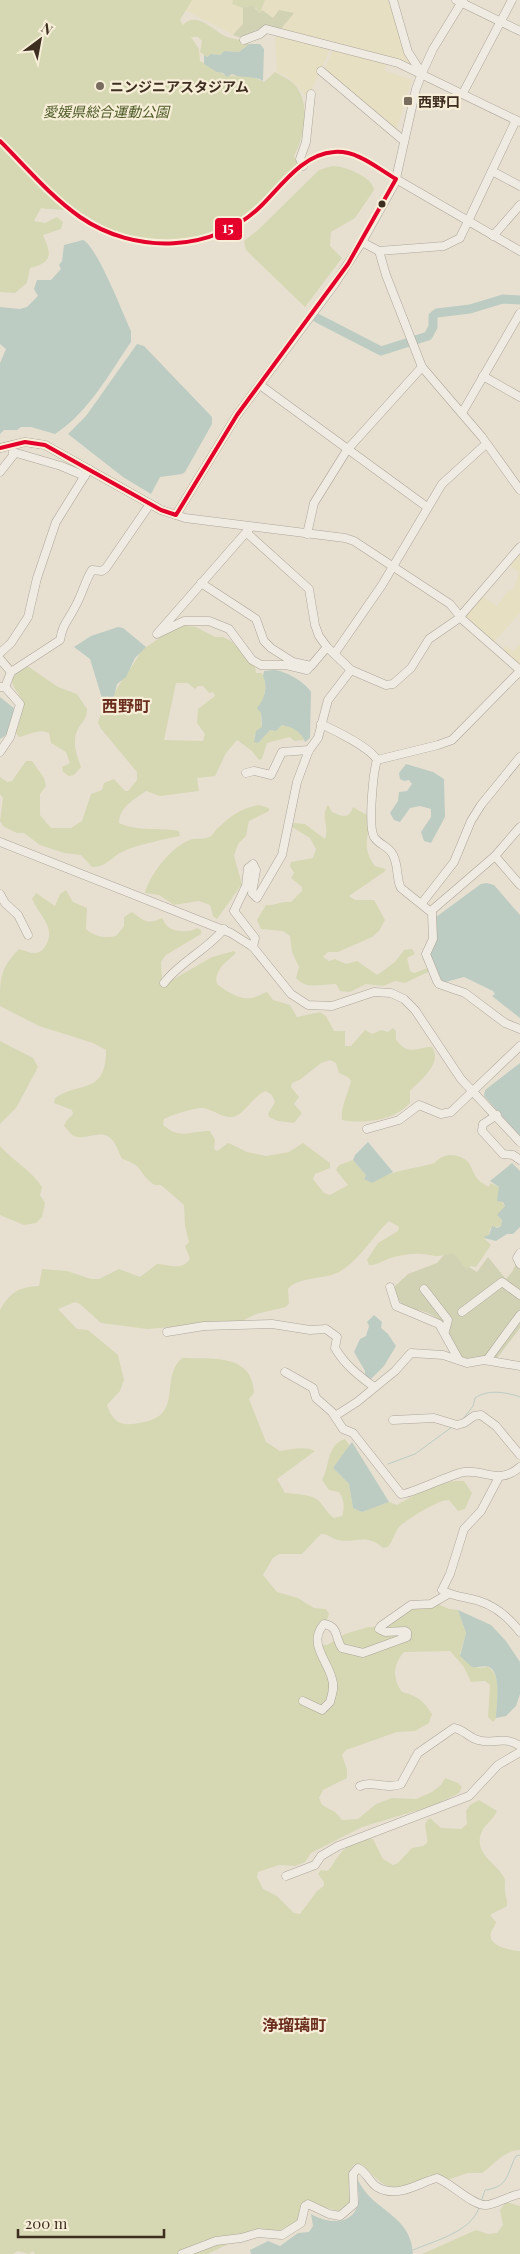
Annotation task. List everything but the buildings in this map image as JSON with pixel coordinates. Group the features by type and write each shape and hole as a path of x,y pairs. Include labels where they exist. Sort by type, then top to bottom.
{"street":[{"path":"393,0 408,52 422,73"},
{"path":"463,93 512,0"},
{"path":"176,515 215,448 334,285 362,242 395,181 422,73 460,1 520,31"},
{"path":"244,40 260,34 266,29 398,63 518,121 460,238 444,246 379,250 362,242"},
{"path":"322,71 404,141"},
{"path":"303,166 300,158 306,142 311,94"},
{"path":"492,171 520,186"},
{"path":"395,181 520,251"},
{"path":"493,236 520,205"},
{"path":"379,250 380,259 422,366 462,413 520,490"},
{"path":"462,413 520,313"},
{"path":"307,534 314,503 347,450 422,366"},
{"path":"483,376 520,397"},
{"path":"260,384 347,450 427,507"},
{"path":"0,448 18,442 40,444 59,451 87,473"},
{"path":"335,653 382,585 427,507 448,477 486,444"},
{"path":"0,472 15,452 87,473 176,515 249,530 345,538 366,547 392,566 438,594 520,670 452,740 378,760"},
{"path":"0,653 11,642 28,617 36,578 56,522 87,473"},
{"path":"0,752 10,737 20,704 3,687 11,672 60,640 62,626 75,608 92,570 102,571 106,568 150,504"},
{"path":"249,530 157,634 184,621 209,621 229,629 252,660 261,666 286,665 306,670 327,647"},
{"path":"249,530 309,589 315,625 319,636 327,647 351,670 386,685 392,684 411,668 429,639 460,616 520,548"},
{"path":"201,583 256,619 264,641 271,648 293,662 310,666"},
{"path":"0,659 11,672"},
{"path":"253,947 255,938 234,913 234,907 246,886 249,865 252,864 256,870 252,893 257,898 280,860 297,782 309,750 318,738 328,700 351,670"},
{"path":"321,724 362,747 378,760"},
{"path":"246,773 254,771 271,775 284,750 309,750"},
{"path":"422,903 454,862 471,821 481,805 520,757"},
{"path":"378,760 372,784 372,832 379,844 392,852 397,864 401,888 431,912 434,936 426,954 437,982 465,993 504,1023 520,1029"},
{"path":"431,912 483,864 495,856 520,827"},
{"path":"0,842 224,929 253,947 291,994 308,1005 332,1006 374,992 391,993 404,999 415,1010 448,1063 520,1142"},
{"path":"495,856 520,885"},
{"path":"0,894 5,903 18,915 28,935"},
{"path":"164,983 175,969 211,943 224,929"},
{"path":"367,1129 399,1120 419,1105 446,1114 474,1091 520,1046"},
{"path":"497,1115 483,1124 482,1130 503,1154 513,1155 520,1160"},
{"path":"520,1252 517,1258 520,1264"},
{"path":"462,1312 502,1282 520,1295"},
{"path":"390,1287 396,1306 434,1320 445,1331 459,1360"},
{"path":"424,1289 448,1320 445,1331"},
{"path":"487,1360 520,1316"},
{"path":"168,1332 204,1326 272,1324 310,1330 326,1328 337,1337 335,1348 354,1373 374,1387"},
{"path":"335,1416 394,1371 411,1353 443,1355 467,1363 487,1360 520,1366"},
{"path":"285,1372 311,1386 316,1398 335,1416 343,1429 353,1433 401,1494 404,1495 464,1472 481,1472 490,1477 499,1477 514,1472 520,1466"},
{"path":"393,1420 434,1418 455,1425 464,1423 474,1416 481,1415 496,1426 520,1455"},
{"path":"499,1477 481,1511 464,1529 450,1574 442,1590 448,1594 481,1602 517,1621 520,1632"},
{"path":"303,1701 322,1710 330,1702 333,1682 321,1657 317,1642 324,1624 332,1626 336,1632 338,1643 342,1648 363,1653 407,1637 408,1632 385,1632 379,1629 406,1608 431,1604 448,1594"},
{"path":"360,1786 366,1784 394,1786 403,1783 418,1753 454,1728 477,1740 488,1742 506,1739 520,1746"},
{"path":"286,1876 315,1865 321,1856 345,1842 469,1796 498,1765 520,1752"},
{"path":"182,2254 216,2241 241,2238 258,2233 282,2236 301,2223 305,2206 308,2204 329,2214 340,2216 354,2204 353,2174 358,2168 377,2186 390,2191 411,2188 437,2178 480,2205 520,2194"}],"shaded area":[{"path":"156,0 233,0 232,4 243,8 243,24 233,35 189,12"},
{"path":"265,0 390,0 411,65 280,30 293,14 273,18 262,10"},
{"path":"279,34 331,47 308,98 288,77 277,72 275,39"},
{"path":"249,44 260,44 264,49 263,81 232,74 227,77 223,73 217,72 204,64 204,55 207,57 211,54 220,55 224,51 239,52"},
{"path":"334,48 387,62 385,71 412,80 396,131 324,70"},
{"path":"83,240 95,254 109,281 131,331 131,342 88,404 55,434 31,427 21,427 17,430 4,430 0,434 0,363 6,349 0,344 0,307 20,309 27,307 38,296 34,289 37,280 51,280 61,269 59,265 62,261 64,245"},
{"path":"137,344 144,346 212,417 212,424 185,472 160,477 151,494 123,477 68,434 86,416"},
{"path":"520,553 520,613 494,642 464,615 482,596 497,606 508,591 513,590 519,573 509,565"},
{"path":"118,627 123,628 146,647 135,658 126,677 117,684 112,705 105,708 90,659 74,647 91,636"},
{"path":"520,644 520,665 503,649 507,646 513,652"},
{"path":"264,671 284,672 295,678 311,692 310,738 305,742 302,735 282,725 276,731 270,730 258,743 254,742 256,731 262,727 261,713 257,708 265,693"},
{"path":"0,697 15,709 9,730 0,739"},
{"path":"406,764 433,772 444,779 445,817 431,843 424,841 421,832 431,817 431,809 420,806 410,808 400,822 394,820 390,813 398,801 399,792 407,791 412,784 409,780 404,781 400,779 399,773"},
{"path":"481,884 494,885 520,915 520,1018 492,996 495,994 493,991 464,977 442,983 438,980 429,953 436,917"},
{"path":"520,1063 520,1136 484,1096 485,1090"},
{"path":"368,1142 393,1172 372,1183 364,1179 366,1175 353,1160 355,1155"},
{"path":"512,1163 520,1171 520,1227 513,1234 507,1234 496,1241 484,1238 489,1235 492,1226 497,1228 501,1226 502,1220 497,1215 505,1206 503,1202 497,1201 499,1187 490,1181"},
{"path":"374,1315 382,1322 381,1328 388,1334 396,1346 384,1366 370,1380 365,1377 365,1371 354,1352 360,1339 366,1336 369,1326 367,1322"},
{"path":"352,1442 389,1502 362,1512 353,1508 349,1484 333,1468"},
{"path":"458,1610 491,1625 506,1641 520,1662 520,1694 516,1706 506,1716 496,1718 497,1683 493,1670 487,1666 472,1667 460,1656 466,1633"},
{"path":"357,2179 369,2196 403,2227 408,2234 413,2254 251,2254 250,2250 268,2241 280,2246 298,2233 309,2232 313,2226 311,2214 331,2221 344,2220 350,2217 358,2204"}],"green space":[{"name":"愛媛県総合運動公園","path":"0,0 192,0 180,20 183,25 188,21 199,21 227,37 249,44 239,52 224,51 220,55 212,54 207,57 200,52 202,41 198,37 191,37 199,49 200,61 225,75 253,77 264,82 275,72 292,82 298,89 302,98 305,118 301,138 294,156 298,164 254,207 234,222 203,235 187,238 153,239 120,233 110,230 79,212 41,208 34,221 45,223 57,217 63,222 61,229 43,235 49,252 47,260 38,266 30,268 27,283 15,293 0,292"},
{"path":"233,0 265,0 260,13 256,8 243,8 232,4"},
{"path":"253,6 260,13 262,10 273,18 279,10 294,13 280,30 241,38 233,35 243,24 243,8"},
{"path":"332,166 344,168 364,177 373,185 374,190 355,218 331,232 330,246 342,258 305,307 246,250 244,241 258,230 319,170"},
{"path":"179,625 196,627 215,637 223,637 231,641 255,666 256,673 262,673 265,693 261,712 262,727 254,736 258,743 270,730 276,731 282,725 298,731 304,740 294,741 290,737 267,743 262,759 259,760 252,751 237,740 226,753 215,776 197,778 199,791 160,796 146,791 125,808 119,823 141,828 179,831 180,836 125,850 100,866 92,867 81,855 64,853 40,845 24,833 17,833 4,827 0,821 3,798 0,794 0,777 7,782 12,781 26,761 32,761 44,778 46,786 40,794 40,815 51,828 71,828 82,821 91,794 102,790 104,783 114,779 125,791 128,791 137,780 137,772 98,723 104,710 112,705 116,690 141,650","holes":["176,683 188,683 195,689 198,686 203,686 209,693 213,692 215,696 198,709 197,723 205,734 203,741 164,740"]},
{"path":"26,665 58,687 77,694 87,709 86,717 75,737 76,752 81,767 74,775 69,776 63,772 62,767 70,763 66,752 51,743 49,733 38,732 19,737 14,730 23,704 12,681"},
{"path":"259,805 269,808 269,811 249,821 246,836 238,844 234,856 242,884 217,919 213,916 210,905 199,901 174,905 159,895 145,893 157,869 178,847 193,839 211,836 218,828 242,810"},
{"path":"328,805 332,812 339,815 348,815 353,807 370,817 367,842 368,853 375,866 386,869 349,896 355,900 374,900 385,920 379,931 372,937 338,952 328,952 323,957 329,961 335,959 346,964 357,961 377,975 395,962 404,950 412,949 415,954 407,958 410,971 414,973 428,968 430,971 405,983 395,981 383,986 366,984 350,992 340,991 336,984 314,986 304,984 296,978 299,967 292,952 290,936 283,931 261,929 257,920 266,905 291,902 302,891 302,887 291,878 294,873 290,866 291,862 313,858 316,849 310,838 292,827 294,823 305,824 325,839 325,813"},
{"path":"66,890 73,902 87,908 86,929 96,935 104,937 116,936 124,926 124,917 132,912 150,922 162,918 167,926 173,930 186,931 197,928 201,930 201,934 166,955 161,962 162,980 167,983 212,957 234,951 236,953 222,966 216,979 217,984 230,993 250,998 267,992 273,1000 290,1005 297,1017 320,1012 326,1016 334,1031 345,1031 345,1046 351,1046 365,1030 372,1034 381,1030 388,1032 393,1028 396,1031 396,1039 404,1048 412,1050 432,1047 435,1053 433,1065 410,1091 410,1103 396,1114 378,1120 360,1122 342,1120 343,1106 351,1081 348,1077 339,1073 336,1063 330,1060 321,1063 301,1079 292,1083 291,1087 299,1097 294,1104 302,1113 294,1123 278,1121 269,1117 268,1114 275,1102 272,1095 266,1091 257,1096 244,1111 236,1116 227,1117 202,1108 193,1109 164,1119 163,1125 169,1130 185,1134 210,1131 215,1140 214,1149 217,1151 228,1143 247,1152 266,1156 289,1152 303,1143 330,1163 330,1168 315,1174 313,1179 324,1193 330,1195 348,1185 336,1170 339,1165 353,1160 366,1175 364,1179 372,1183 386,1175 435,1163 442,1157 452,1155 461,1157 469,1163 480,1182 489,1187 490,1183 499,1187 499,1202 501,1201 505,1206 498,1216 502,1220 501,1226 490,1228 489,1235 484,1238 491,1245 476,1267 471,1266 466,1269 444,1255 424,1254 397,1256 369,1265 367,1260 378,1243 398,1231 399,1227 389,1221 360,1255 339,1272 298,1282 288,1289 289,1303 286,1307 256,1314 242,1321 147,1329 101,1323 80,1304 75,1302 58,1309 77,1329 88,1330 118,1355 124,1380 120,1391 107,1405 113,1418 121,1423 144,1422 156,1418 164,1412 168,1404 175,1366 182,1358 228,1361 246,1371 252,1380 254,1393 249,1399 266,1442 280,1451 303,1448 315,1451 277,1479 285,1493 315,1498 334,1518 342,1516 343,1501 339,1492 329,1490 322,1480 331,1451 339,1442 345,1439 350,1446 333,1468 349,1484 353,1508 362,1512 389,1502 397,1505 420,1492 448,1482 464,1481 472,1493 465,1509 458,1511 449,1500 438,1503 416,1514 400,1526 388,1547 383,1548 377,1543 365,1539 344,1541 321,1534 302,1554 279,1554 273,1558 263,1575 277,1592 298,1598 314,1608 326,1609 329,1614 327,1620 318,1626 314,1645 327,1645 345,1634 368,1627 387,1627 417,1604 431,1601 449,1609 458,1610 466,1633 460,1654 478,1668 488,1667 493,1671 498,1690 496,1718 493,1722 488,1717 490,1685 485,1681 471,1682 464,1667 450,1651 404,1652 398,1661 395,1677 402,1692 416,1697 426,1705 432,1714 429,1723 415,1731 397,1732 346,1750 342,1755 347,1770 347,1778 323,1790 319,1798 322,1805 335,1812 342,1820 358,1819 376,1804 392,1798 416,1799 432,1792 441,1785 445,1778 458,1783 462,1787 459,1793 435,1805 362,1827 311,1853 305,1862 295,1866 279,1865 258,1872 257,1877 263,1889 277,1896 294,1913 300,1914 317,1891 324,1886 324,1882 318,1874 321,1870 327,1871 340,1854 353,1844 373,1839 383,1859 393,1865 398,1863 412,1848 423,1846 427,1843 425,1826 430,1818 441,1828 461,1829 467,1824 466,1811 470,1805 479,1800 497,1811 483,1829 480,1843 484,1854 500,1871 505,1881 507,1906 490,1915 496,1922 491,1932 491,1938 501,1947 520,1951 520,2150 504,2155 482,2173 468,2173 450,2179 430,2175 419,2182 401,2188 386,2185 379,2181 363,2165 354,2164 350,2170 350,2202 345,2208 337,2211 306,2201 301,2206 299,2221 295,2224 275,2232 260,2228 208,2254 35,2254 33,2251 29,2254 18,2251 13,2254 0,2254 0,1310 11,1295 21,1289 39,1286 42,1269 67,1271 91,1279 99,1279 119,1269 140,1277 157,1264 179,1266 190,1259 185,1246 189,1242 185,1226 184,1205 161,1185 155,1185 146,1178 135,1165 122,1159 114,1143 108,1137 104,1135 77,1137 72,1135 64,1126 73,1114 72,1110 54,1103 55,1098 90,1084 102,1074 106,1050 93,1043 39,1026 0,1006 2,974 8,962 19,949 36,953 44,948 48,941 49,935 46,923 32,899 36,893 55,906 60,894"},
{"path":"0,1041 33,1058 38,1067 16,1108 0,1124"},
{"path":"0,1146 33,1176 42,1187 40,1195 45,1203 42,1217 36,1223 24,1225 0,1215"},
{"path":"454,1254 466,1269 469,1267 477,1272 488,1257 506,1279 520,1256 520,1328 497,1358 461,1358 439,1320 426,1312 407,1307 401,1303 393,1288 408,1274 437,1263 444,1255"},
{"path":"506,2202 520,2206 520,2254 422,2254 476,2230 488,2234 497,2233 503,2225 500,2210"}],"waterway":[{"path":"317,318 381,351 428,336 433,327 433,316 437,313 470,309 503,299 520,300"},
{"path":"463,1419 473,1406 475,1398 480,1395 497,1392 520,1397"},
{"path":"388,1464 415,1454 452,1427"},
{"path":"481,2202 485,2190 503,2183 516,2156 520,2155"},
{"path":"413,2250 451,2235 468,2223 475,2216 479,2208"}],"transit line":[{"name":"15","path":"0,141 48,191 80,217 102,229 125,238 149,243 174,243 198,240 221,232 243,221 303,164 323,154 334,152 351,154 367,161 396,179 348,264 237,415 176,515 161,510 45,445 25,442 0,448"}],"place":[{"name":"ニンジニアスタジアム","path":"100,86"},
{"name":"西野口","path":"408,101"}],"district":[{"name":"西野町","path":"126,705"},
{"name":"浄瑠璃町","path":"294,2024"}]}
